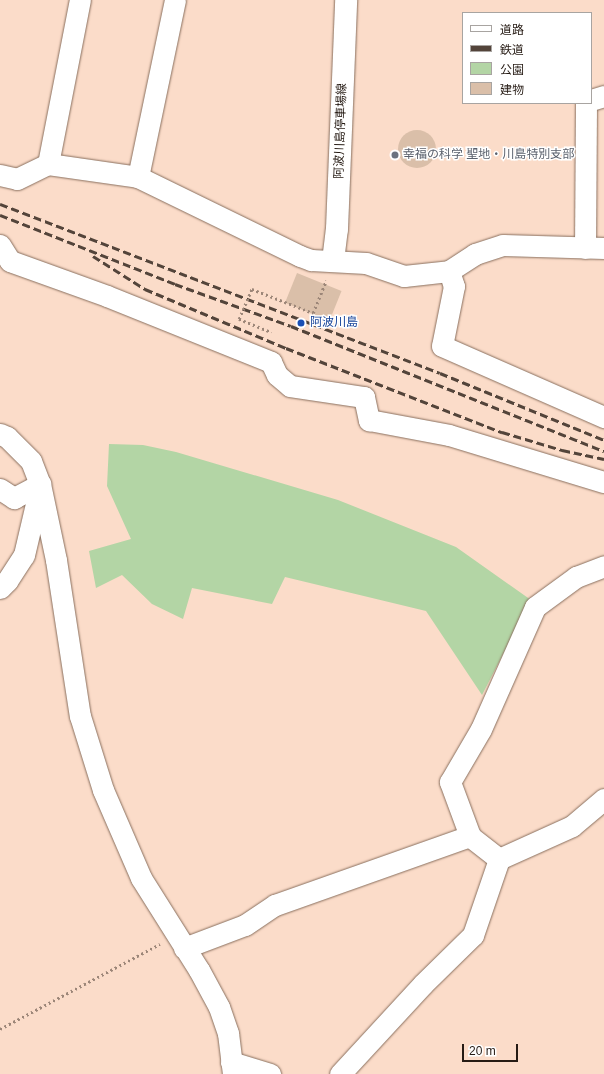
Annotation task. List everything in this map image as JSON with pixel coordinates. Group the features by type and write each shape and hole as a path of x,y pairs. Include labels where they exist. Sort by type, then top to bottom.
{"main road":[{"name":"阿波川島停車場線","path":"333,261 337,228 346,0"}],"street":[{"path":"48,164 80,0"},
{"path":"138,177 175,0"},
{"path":"592,100 604,96"},
{"path":"0,175 17,178 48,164 138,177 311,260 366,263 404,276 450,271 474,254 503,245 594,248 586,104"},
{"path":"0,245 10,261 107,296 271,362 277,375 290,386 364,397 369,420 449,435 604,482"},
{"path":"450,271 454,286 442,346 604,417"},
{"path":"0,434 7,437 31,461 40,484 56,560 80,716 103,790 141,878 199,970 219,1007 228,1033 232,1068 270,1074"},
{"path":"0,489 14,498 40,484"},
{"path":"0,588 7,581 24,555 40,484"},
{"path":"499,858 470,836 450,782 481,729 535,607 576,577 604,566"},
{"path":"340,1074 423,984 473,935 499,858 572,826 604,799"},
{"path":"180,942 245,925 275,905 470,836"}],"path":[{"path":"271,332 239,319 252,289 313,313 333,261"},
{"path":"0,1029 180,942"}],"green space":[{"path":"109,444 143,445 176,452 338,500 456,547 531,600 482,695 426,611 285,577 272,604 192,588 183,619 152,604 122,575 96,588 89,551 131,539 107,486"}],"building":[{"path":"417,130 430,136 436,149 430,162 417,168 404,162 398,149 404,136"},
{"path":"297,273 342,291 330,321 285,303"}],"railway":[{"path":"0,204 440,373 604,440"},
{"path":"0,215 175,284 291,326 604,451"},
{"path":"93,256 145,289 286,348 502,432 562,450 604,459"}],"place":[{"name":"幸福の科学 聖地・川島特別支部","path":"395,155"},
{"name":"阿波川島","path":"301,323"}]}
